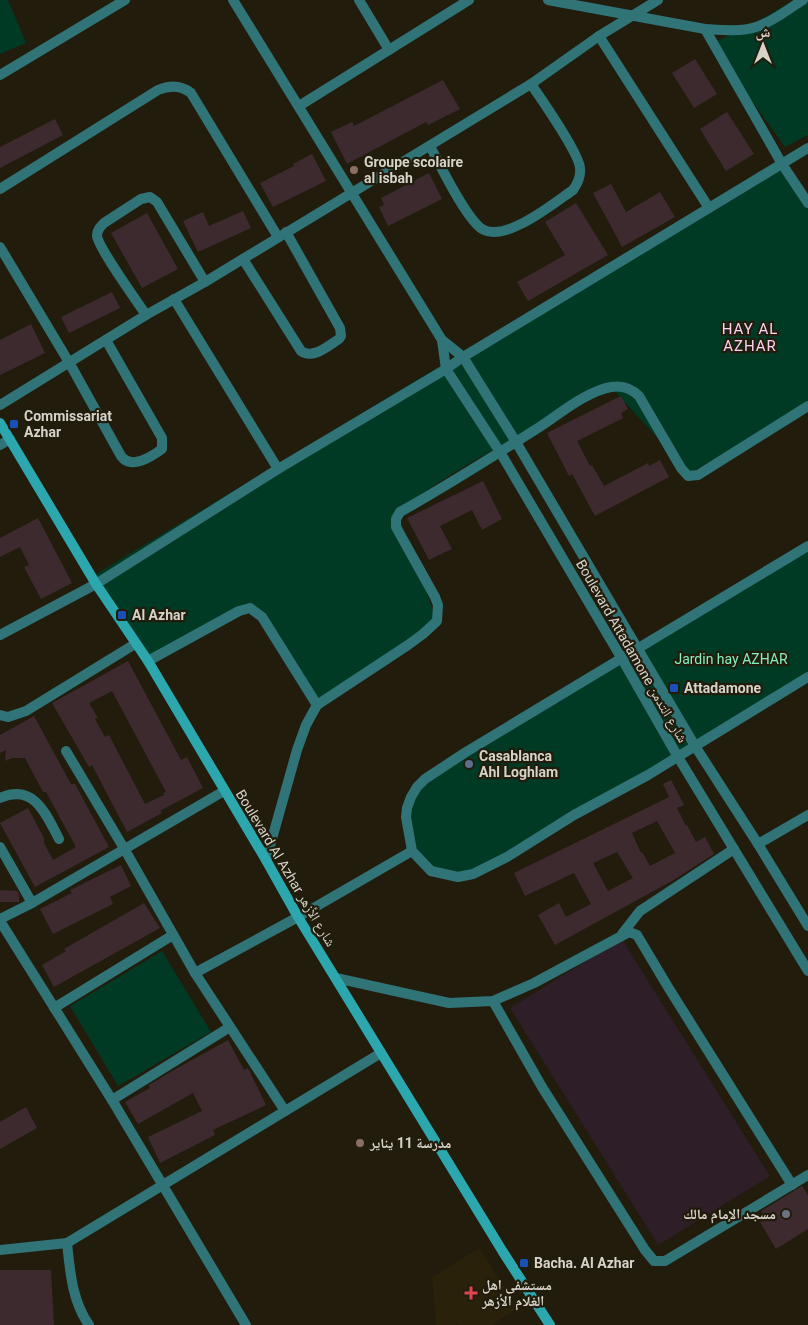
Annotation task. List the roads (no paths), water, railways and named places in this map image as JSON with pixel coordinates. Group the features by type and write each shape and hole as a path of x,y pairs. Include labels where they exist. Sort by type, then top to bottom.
{"main road":[{"name":"Boulevard Al Azhar شارع الأزهر","path":"0,423 96,584 135,644 148,660 298,917 503,1252 550,1325"}],"street":[{"path":"0,76 125,0"},
{"name":"Boulevard Attadamone شارع التدمن","path":"233,0 442,340 463,357 516,442 695,746 808,926"},
{"path":"359,0 389,50"},
{"path":"299,106 469,0"},
{"path":"548,0 705,29 754,27 765,24 804,0"},
{"path":"0,406 146,315 205,282 532,84 599,36 658,0"},
{"path":"705,29 782,164 808,203"},
{"path":"599,36 709,208"},
{"path":"430,146 463,205 478,226 484,230 503,231 529,219 573,190 577,185 580,171 577,155 532,84"},
{"path":"0,189 158,90 166,87 181,87 192,93 282,234 340,328 341,336 339,339 316,353 305,353 295,341 243,259"},
{"path":"0,635 96,584 278,469 808,148"},
{"path":"146,315 98,241 97,234 104,223 137,201 150,197 157,202 205,282"},
{"path":"0,247 70,364 111,439 125,461 129,463 136,462 155,454 162,448 162,438 106,340"},
{"path":"174,299 278,469"},
{"name":"Boulevard Attadamone شارع التدمن","path":"442,340 446,369 500,452 678,757 808,971"},
{"path":"266,860 297,750 306,725 317,705 408,645 438,621 438,605 397,530 396,519 400,512 588,396 611,387 627,388 639,396 685,473 693,477 808,406"},
{"path":"0,445 10,439"},
{"path":"808,546 474,747 425,780 414,792 407,808 406,823 412,851 431,871 446,876 458,877 473,874 508,856 574,815 678,757 808,677"},
{"path":"148,660 239,610 250,608 262,617 317,705"},
{"path":"0,715 8,716 26,711 135,644"},
{"path":"66,751 195,973 285,1111"},
{"path":"224,791 32,904 0,920 112,1100 246,1325"},
{"path":"0,798 10,794 23,794 32,798 39,804 59,839"},
{"path":"758,844 808,815"},
{"path":"0,847 32,904"},
{"path":"622,935 640,911 734,849"},
{"path":"195,973 298,917 412,851"},
{"path":"336,978 449,1003 493,1002 534,983 622,935 629,932 637,935 792,1185"},
{"path":"54,1008 173,935"},
{"path":"493,1002 542,1087 645,1250 654,1261 666,1261 808,1175"},
{"path":"112,1100 230,1027"},
{"path":"0,1250 67,1243 381,1053"},
{"path":"67,1243 77,1305 89,1325"}],"place":[{"name":"Groupe scolaire al isbah","path":"354,170"},
{"name":"Commissariat Azhar","path":"14,424"},
{"name":"Al Azhar","path":"122,615"},
{"name":"Attadamone","path":"674,688"},
{"name":"Casablanca Ahl Loghlam","path":"469,764"},
{"name":"مدرسة 11 يناير","path":"360,1143"},
{"name":"مسجد الإمام مالك","path":"786,1214"},
{"name":"Bacha. Al Azhar","path":"524,1263"},
{"name":"مستشفى اهل الغلام الأزهر","path":"471,1293"}],"district":[{"name":"HAY AL AZHAR","path":"750,338"}],"park label":[{"name":"Jardin hay AZHAR","path":"731,659"}]}
